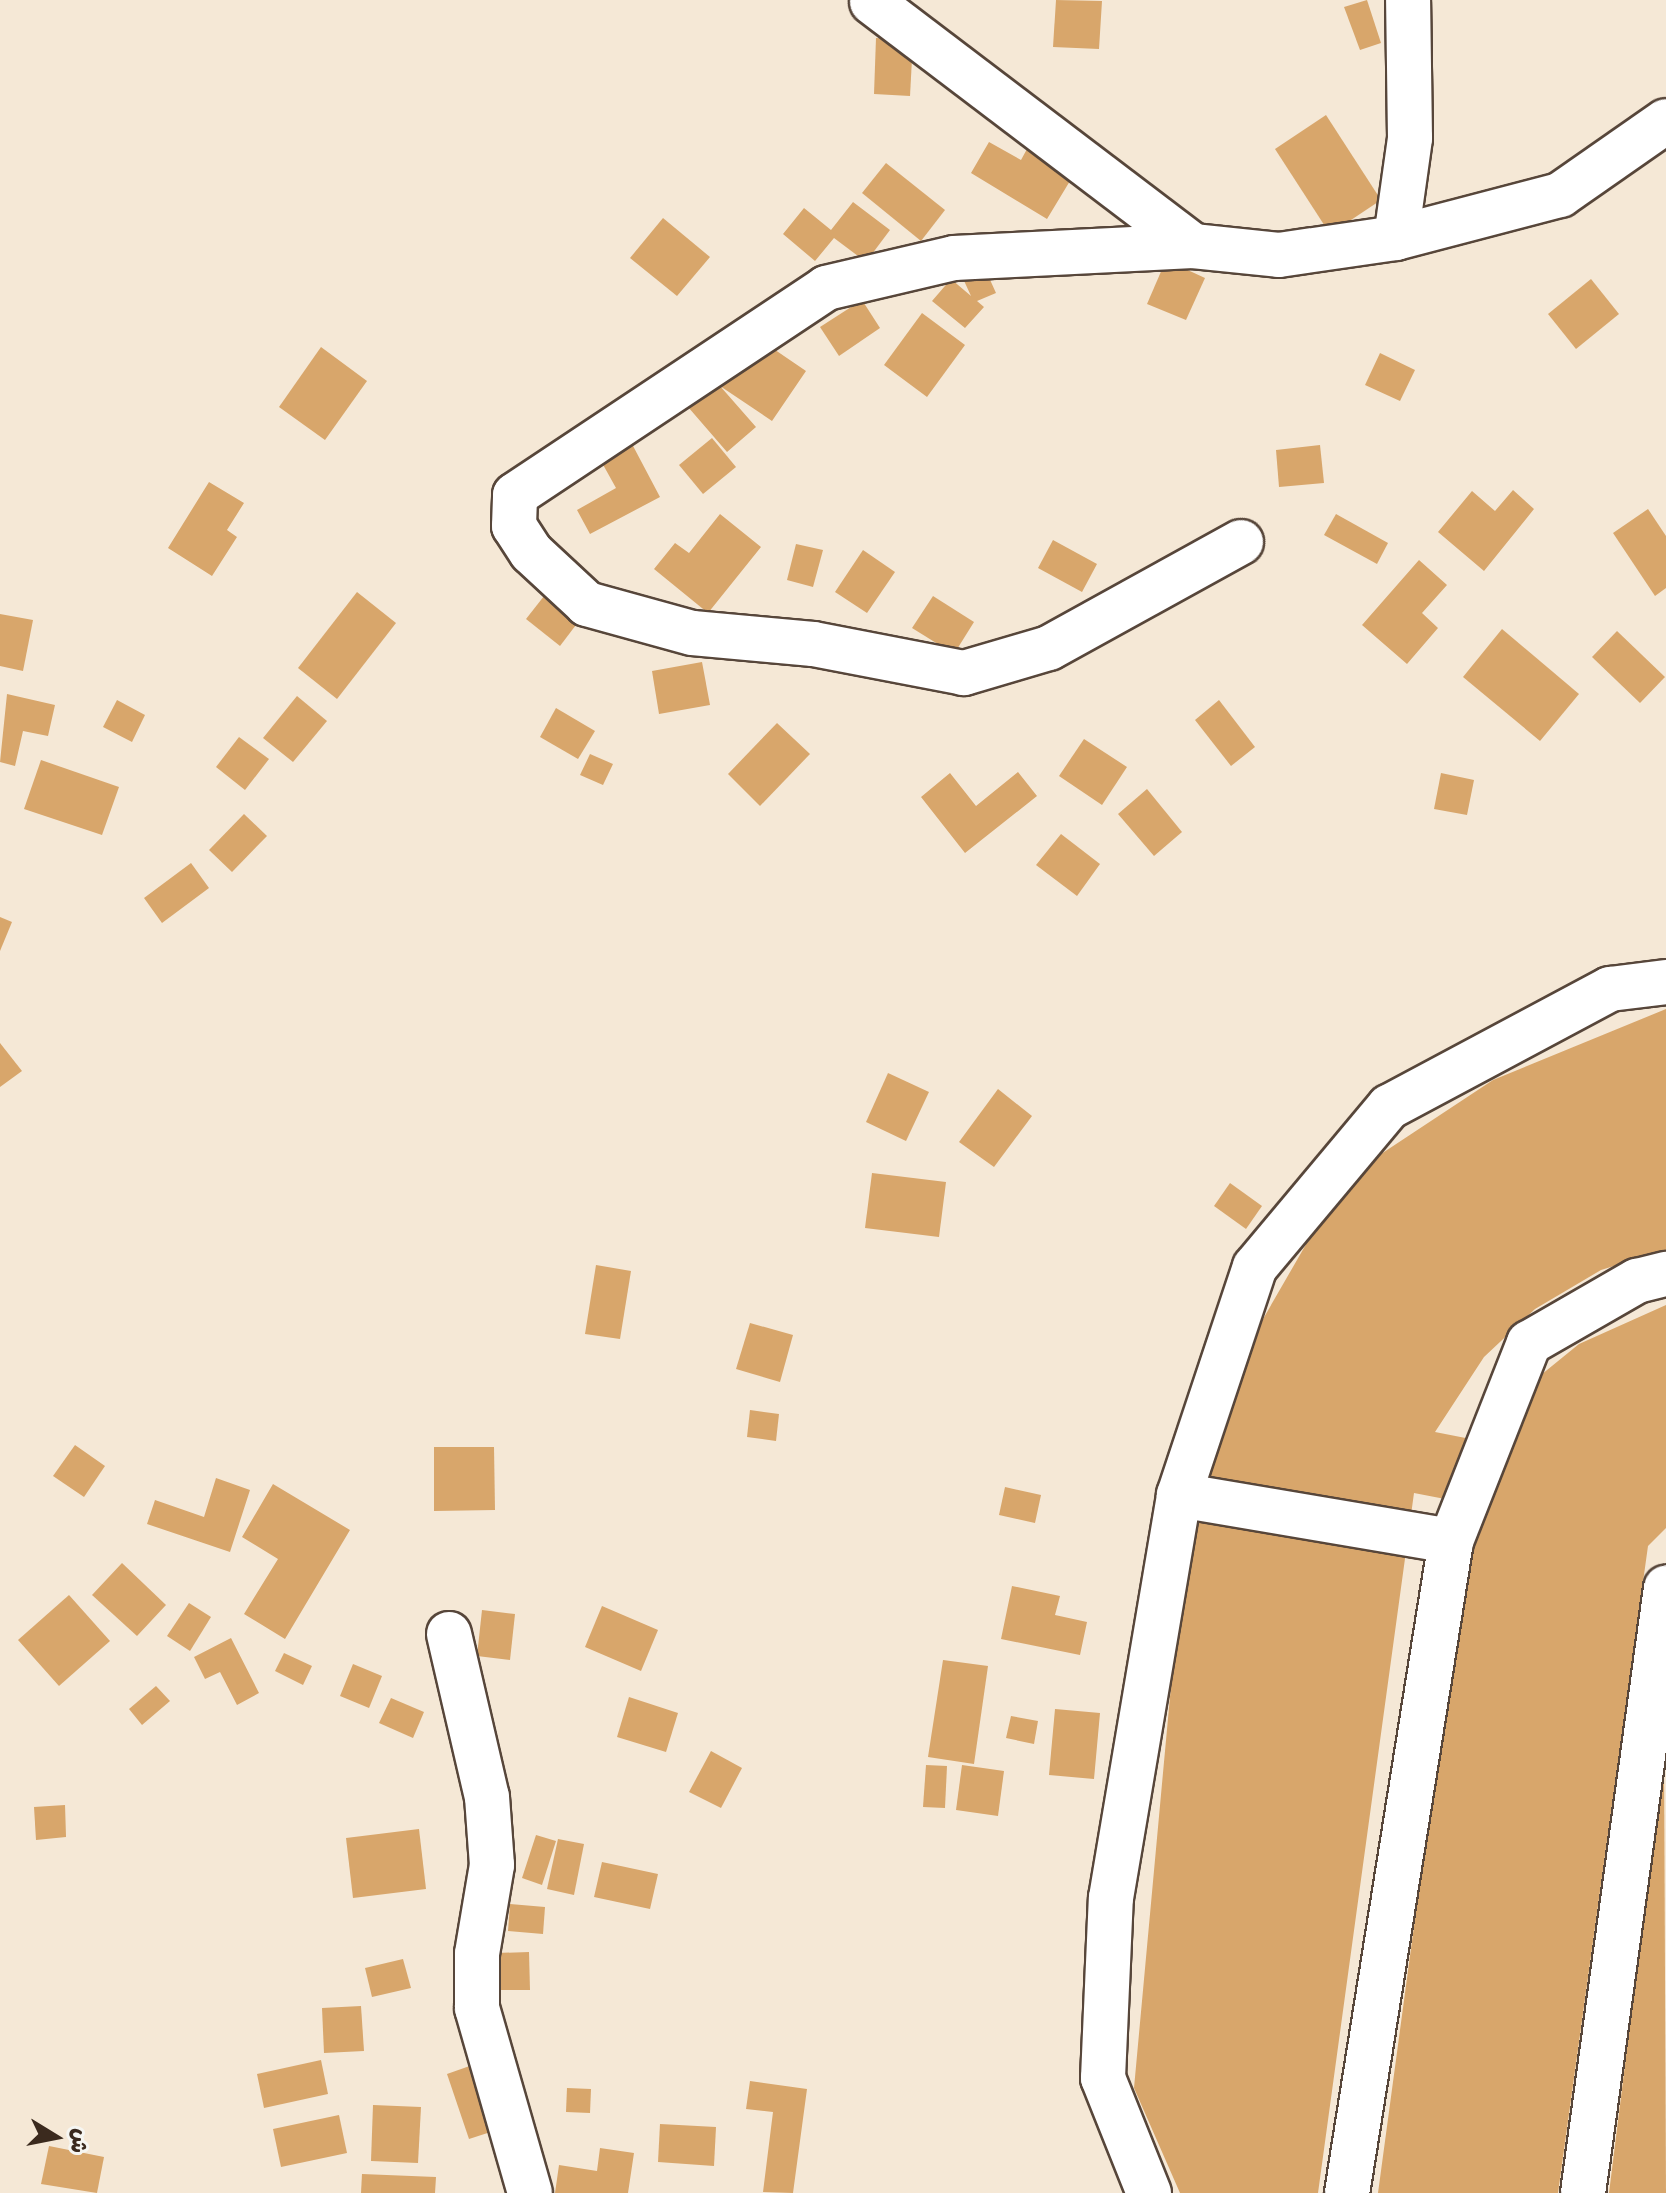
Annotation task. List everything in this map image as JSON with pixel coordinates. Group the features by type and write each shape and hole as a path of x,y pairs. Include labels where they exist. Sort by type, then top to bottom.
{"street":[{"path":"1396,238 1410,138 1408,0"},
{"path":"872,2 1193,246"},
{"path":"1241,542 1049,648 964,673 813,644 692,633 587,604 514,526 515,495 826,288 954,258 1193,246 1279,255 1396,238 1560,195 1666,121"},
{"path":"1149,2193 1103,2078 1111,1898 1179,1495 1255,1267 1389,1107 1610,989 1666,982"},
{"path":"1347,2193 1451,1541 1529,1343 1637,1281 1666,1274"},
{"path":"1179,1495 1451,1541"},
{"path":"1583,2193 1666,1588"},
{"path":"449,1634 490,1838 477,2008 530,2193"}],"building":[{"path":"1056,0 1102,1 1099,49 1053,47"},
{"path":"1367,0 1381,43 1360,50 1344,7"},
{"path":"876,38 913,40 910,96 874,94"},
{"path":"1326,115 1381,200 1330,234 1275,149"},
{"path":"1033,138 1079,166 1047,219 971,173 989,142 1021,160"},
{"path":"886,163 945,210 921,241 862,193"},
{"path":"853,202 890,230 866,262 834,238 815,261 783,234 804,208 831,230"},
{"path":"663,218 710,257 677,296 630,258"},
{"path":"1166,260 1205,278 1186,320 1147,304"},
{"path":"982,262 996,293 977,301 984,307 965,328 932,301 951,279 971,296 960,272"},
{"path":"1591,279 1619,314 1576,349 1548,314"},
{"path":"862,300 880,328 839,356 820,327"},
{"path":"922,313 965,345 927,397 884,365"},
{"path":"753,335 806,371 772,421 720,386 756,427 727,452 682,400"},
{"path":"321,347 367,381 325,440 279,407"},
{"path":"1380,353 1415,370 1400,401 1365,385"},
{"path":"712,438 736,467 703,494 679,465"},
{"path":"632,444 660,497 590,534 577,510 616,488 601,461"},
{"path":"1320,445 1324,483 1279,487 1276,450"},
{"path":"209,482 244,503 227,530 237,537 212,576 168,548"},
{"path":"1513,490 1534,509 1484,571 1438,532 1472,491 1495,511"},
{"path":"1648,509 1666,536 1666,588 1655,596 1613,533"},
{"path":"720,514 761,547 708,613 654,569 675,543 689,553"},
{"path":"1336,514 1388,543 1377,564 1324,535"},
{"path":"1053,540 1097,564 1082,592 1038,568"},
{"path":"796,544 823,550 813,587 787,580"},
{"path":"863,550 895,572 867,613 835,592"},
{"path":"1419,560 1447,585 1422,613 1438,628 1407,664 1362,625"},
{"path":"548,591 582,617 560,646 526,619"},
{"path":"357,592 396,623 337,699 298,668"},
{"path":"933,596 974,622 954,654 912,628"},
{"path":"0,614 33,620 23,671 0,666"},
{"path":"1502,629 1579,694 1540,741 1463,677"},
{"path":"1617,631 1665,677 1640,703 1592,657"},
{"path":"702,662 710,705 659,714 652,671"},
{"path":"7,694 55,705 48,736 23,731 15,766 0,762"},
{"path":"297,696 327,721 293,762 263,738"},
{"path":"117,700 145,715 132,742 103,727"},
{"path":"1219,700 1255,747 1231,766 1195,720"},
{"path":"556,708 595,731 578,759 540,737"},
{"path":"777,723 810,754 760,806 728,774"},
{"path":"239,737 269,759 245,790 216,767"},
{"path":"1084,739 1127,767 1102,805 1059,776"},
{"path":"590,754 613,764 603,785 580,775"},
{"path":"41,760 119,787 102,835 24,809"},
{"path":"1018,772 1037,796 965,853 921,797 950,773 976,806"},
{"path":"1441,773 1474,780 1467,815 1434,809"},
{"path":"1147,789 1182,832 1154,856 1118,814"},
{"path":"244,814 267,836 232,872 209,850"},
{"path":"1061,834 1100,864 1077,896 1036,865"},
{"path":"191,863 209,888 162,923 144,898"},
{"path":"0,917 12,922 0,951"},
{"path":"1666,1009 1666,1250 1601,1270 1535,1309 1484,1357 1435,1432 1486,1442 1510,1400 1579,1344 1666,1305 1666,1528 1648,1546 1558,2193 1378,2193 1471,1504 1414,1493 1318,2193 1180,2193 1134,2088 1187,1512 1225,1385 1316,1227 1381,1154 1493,1080"},
{"path":"0,1043 22,1071 0,1087"},
{"path":"888,1073 929,1092 906,1141 866,1122"},
{"path":"998,1089 1032,1116 994,1167 959,1142"},
{"path":"872,1173 946,1182 939,1237 865,1228"},
{"path":"1230,1183 1262,1206 1246,1229 1214,1206"},
{"path":"596,1265 631,1271 620,1339 585,1334"},
{"path":"750,1323 793,1335 780,1382 736,1369"},
{"path":"750,1410 779,1414 776,1441 747,1437"},
{"path":"75,1445 105,1466 84,1497 53,1476"},
{"path":"434,1447 494,1447 495,1510 434,1511"},
{"path":"216,1478 250,1490 230,1552 147,1524 155,1500 204,1517"},
{"path":"273,1484 350,1530 285,1639 244,1614 278,1559 242,1537"},
{"path":"1005,1487 1041,1495 1035,1523 999,1515"},
{"path":"122,1563 166,1605 137,1636 92,1595"},
{"path":"1012,1586 1060,1596 1055,1615 1087,1622 1080,1655 1001,1639"},
{"path":"69,1595 110,1641 59,1686 18,1640"},
{"path":"189,1603 211,1617 190,1651 167,1636"},
{"path":"602,1606 658,1630 641,1671 585,1647"},
{"path":"482,1610 515,1614 510,1660 477,1656"},
{"path":"231,1638 259,1693 237,1705 220,1672 205,1679 194,1657"},
{"path":"284,1653 312,1666 303,1685 275,1671"},
{"path":"943,1660 988,1666 974,1764 928,1757"},
{"path":"353,1664 382,1676 369,1708 340,1696"},
{"path":"156,1686 170,1701 142,1725 129,1709"},
{"path":"629,1697 678,1713 666,1752 617,1737"},
{"path":"391,1698 424,1712 413,1738 379,1723"},
{"path":"1055,1709 1100,1713 1094,1779 1049,1775"},
{"path":"1011,1716 1038,1721 1034,1744 1006,1738"},
{"path":"711,1751 742,1768 721,1808 689,1792"},
{"path":"1664,1752 1666,2193 1609,2193"},
{"path":"926,1765 947,1766 945,1808 923,1807"},
{"path":"962,1765 1004,1771 998,1816 956,1810"},
{"path":"65,1805 66,1837 36,1840 34,1807"},
{"path":"419,1829 426,1889 353,1898 346,1838"},
{"path":"536,1835 556,1841 542,1885 522,1878"},
{"path":"558,1839 584,1844 574,1895 547,1889"},
{"path":"602,1862 658,1874 650,1909 594,1897"},
{"path":"510,1904 545,1907 543,1934 508,1931"},
{"path":"529,1952 530,1990 497,1990 496,1953"},
{"path":"403,1959 411,1988 372,1997 365,1968"},
{"path":"361,2006 364,2051 324,2053 322,2008"},
{"path":"321,2060 328,2094 264,2108 257,2074"},
{"path":"481,2062 503,2128 469,2139 447,2074"},
{"path":"750,2081 807,2089 793,2193 763,2192 773,2112 746,2109"},
{"path":"567,2088 591,2089 590,2113 566,2112"},
{"path":"373,2105 421,2107 418,2163 371,2161"},
{"path":"339,2115 347,2153 281,2167 273,2129"},
{"path":"660,2124 716,2127 714,2166 658,2162"},
{"path":"49,2146 104,2157 97,2193 41,2184"},
{"path":"600,2148 634,2153 628,2193 555,2193 559,2165 597,2171"},
{"path":"362,2174 436,2177 435,2193 361,2193"}]}
